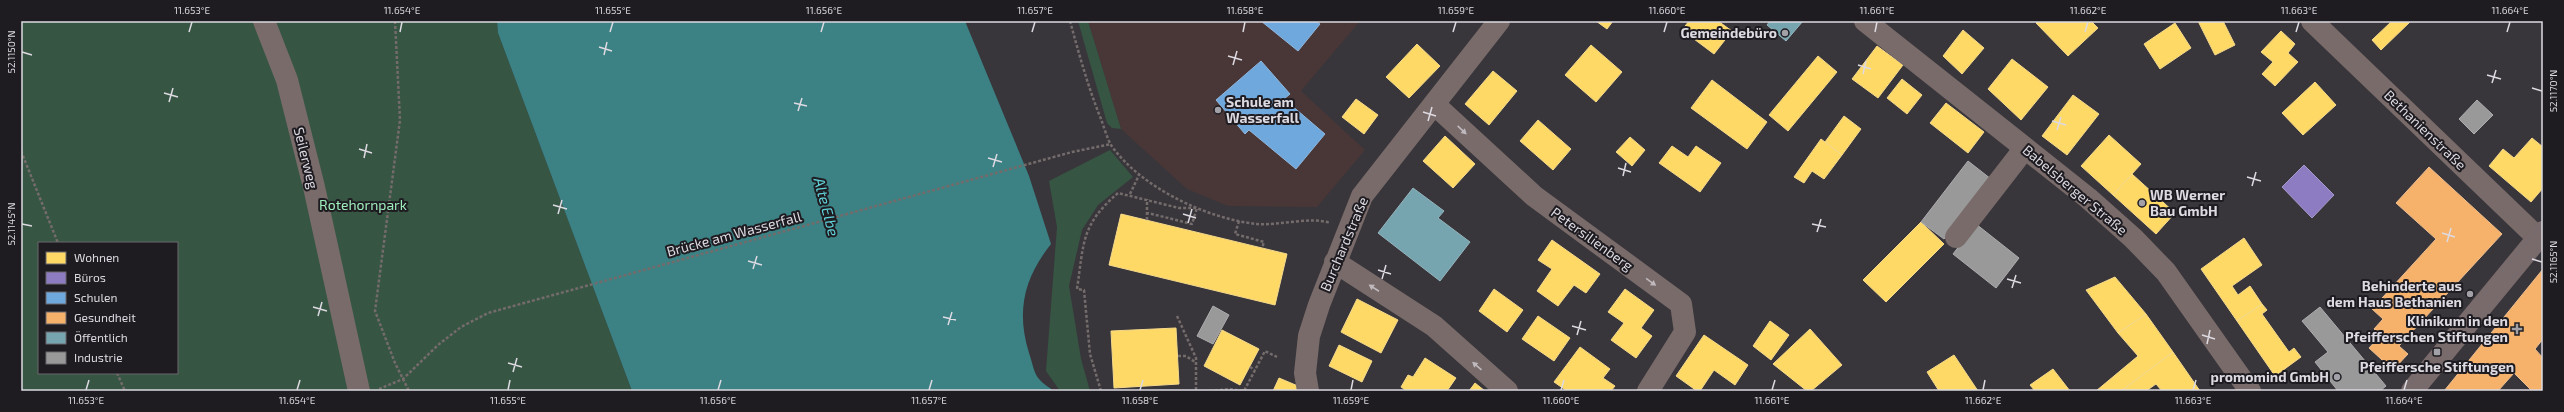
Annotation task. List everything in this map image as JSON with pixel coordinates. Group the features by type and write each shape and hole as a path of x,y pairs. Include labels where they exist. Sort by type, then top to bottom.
{"main road":[{"path":"2412,391 2540,235"}],"street":[{"name":"Seilerweg","path":"264,21 291,96 314,187 359,391"},
{"name":"Babelsberger Straße","path":"1866,21 2099,208 2155,260 2250,391"},
{"name":"Bethanienstraße","path":"2312,21 2540,235"},
{"name":"Burchardstraße","path":"1308,391 1305,373 1309,336 1335,262 1362,196 1434,104 1491,24"},
{"name":"Petersilienberg","path":"1434,104 1534,196 1681,304 1685,332 1648,391"},
{"path":"1956,237 2025,148"},
{"path":"1335,262 1434,326 1507,391"}],"path":[{"path":"395,21 400,120 375,311 403,379 410,391"},
{"path":"1070,21 1083,68 1111,144 1139,175 1197,208 1239,220 1282,224 1325,222 1348,229"},
{"name":"Brücke am Wasserfall","path":"403,379 461,327 488,313 1072,152 1111,144"},
{"path":"21,151 58,242"},
{"path":"1130,194 1139,175"},
{"path":"1101,391 1090,354 1084,290 1077,289 1084,240 1089,225 1106,203 1118,193 1130,194 1179,208 1197,208"},
{"path":"1147,199 1147,220"},
{"path":"1148,214 1192,224 1197,208"},
{"path":"1239,220 1235,234 1264,242 1262,248"},
{"path":"1177,316 1189,340 1196,362 1196,391"},
{"path":"1210,391 1230,389 1244,391 1265,351 1277,357"},
{"path":"1178,356 1186,356 1196,362"},
{"path":"1250,367 1255,370"},
{"path":"117,374 125,391"},
{"path":"373,391 403,379"}],"shaded area":[{"name":"Schule am Wasserfall","path":"1088,21 1360,21 1301,91 1365,150 1317,207 1228,206 1187,189 1121,129"}],"green space":[{"name":"Rotehornpark","path":"21,21 497,21 498,33 632,391 21,391"},
{"path":"1078,21 1088,21 1121,129 1112,128 1107,123"},
{"path":"1110,150 1133,177 1098,205 1082,230 1069,286 1081,359 1090,391 1060,391 1046,371 1057,227 1049,181"}],"water":[{"name":"Alte Elbe","path":"497,21 965,21 1029,176 1051,244 1034,269 1029,282 1023,309 1023,323 1025,338 1037,377 1054,391 632,391 498,33"}],"building: Wohnen":[{"path":"1596,21 1613,21 1607,29"},
{"path":"1689,21 1718,21 1732,31 1714,54 1682,30"},
{"path":"2038,21 2091,21 2098,28 2068,56 2036,23"},
{"path":"2198,21 2223,21 2235,45 2215,55"},
{"path":"2392,21 2411,21 2381,50 2372,40"},
{"path":"2175,23 2191,48 2160,69 2144,44"},
{"path":"1963,30 1984,48 1962,74 1943,56"},
{"path":"2281,31 2295,44 2288,53 2298,62 2275,86 2262,74 2273,62 2261,52"},
{"path":"1417,44 1440,66 1409,98 1386,77"},
{"path":"1591,45 1622,72 1596,102 1565,75"},
{"path":"1877,46 1903,65 1878,98 1852,79"},
{"path":"1818,56 1837,72 1788,131 1769,115"},
{"path":"2012,59 2048,87 2021,120 1988,89"},
{"path":"1493,71 1517,91 1489,125 1465,104"},
{"path":"1902,79 1922,95 1907,114 1887,98"},
{"path":"1712,80 1767,122 1747,149 1691,108"},
{"path":"2315,82 2336,105 2303,135 2282,113"},
{"path":"2073,95 2099,114 2067,155 2042,136"},
{"path":"1356,99 1378,115 1364,134 1342,117"},
{"path":"1946,103 1984,132 1968,153 1930,123"},
{"path":"1844,116 1861,129 1842,155 1825,142"},
{"path":"1538,120 1571,149 1553,170 1520,141"},
{"path":"2109,135 2141,164 2113,195 2081,166"},
{"path":"1445,136 1475,164 1453,188 1423,161"},
{"path":"1630,137 1645,150 1632,166 1616,152"},
{"path":"2532,138 2543,147 2543,188 2531,202 2489,166 2503,149 2514,158"},
{"path":"1821,139 1842,155 1824,179 1812,171 1804,183 1794,177"},
{"path":"1672,146 1688,157 1696,146 1721,163 1700,192 1659,163"},
{"path":"2132,174 2175,213 2156,234 2113,195"},
{"path":"1121,214 1287,254 1275,305 1109,265"},
{"path":"1921,222 1944,244 1886,302 1863,280"},
{"path":"2244,238 2262,265 2232,286 2238,295 2250,286 2262,304 2237,321 2201,269"},
{"path":"1552,240 1600,274 1586,293 1574,285 1558,306 1537,291 1552,269 1538,260"},
{"path":"2115,277 2146,314 2118,333 2086,290"},
{"path":"1494,289 1523,310 1507,332 1479,311"},
{"path":"1625,289 1654,310 1641,328 1652,336 1636,358 1611,340 1624,323 1608,312"},
{"path":"1357,299 1398,320 1381,353 1341,332"},
{"path":"2262,304 2267,310 2262,314 2289,352 2294,348 2301,357 2275,376 2237,321"},
{"path":"2146,314 2173,352 2121,391 2096,391 2138,356 2118,333"},
{"path":"1538,316 1570,338 1554,361 1522,339"},
{"path":"1770,321 1789,335 1771,360 1753,346"},
{"path":"1176,328 1179,384 1114,388 1111,331"},
{"path":"1810,329 1842,365 1811,391 1807,391 1773,364"},
{"path":"1222,330 1259,349 1240,385 1204,366"},
{"path":"1704,335 1748,365 1735,385 1714,370 1700,391 1697,391 1676,376"},
{"path":"1339,345 1372,361 1362,382 1329,366"},
{"path":"1580,347 1610,369 1603,378 1615,386 1611,391 1567,391 1554,382"},
{"path":"2173,352 2200,391 2162,391 2156,384 2146,391 2121,391"},
{"path":"1954,355 1978,391 1939,391 1927,372"},
{"path":"1425,358 1456,378 1447,391 1407,391 1401,387 1408,375 1413,377"},
{"path":"2053,369 2070,391 2035,391 2030,385"},
{"path":"1279,378 1298,386 1300,391 1273,391"},
{"path":"1475,383 1485,391 1469,391"}],"building: Büros":[{"path":"2304,165 2334,195 2312,218 2282,187"}],"building: Schulen":[{"path":"1261,21 1315,21 1320,24 1298,51"},
{"path":"1261,61 1290,94 1284,99 1325,134 1296,169 1249,130 1245,134 1216,100"}],"building: Gesundheit":[{"path":"2429,167 2502,234 2399,346 2408,354 2393,370 2369,348 2381,335 2374,329 2383,319 2372,309 2436,239 2396,203"},
{"name":"Klinikum in den Pfeifferschen Stiftungen","path":"2543,269 2543,339 2535,349 2543,358 2543,391 2532,391 2514,373 2498,391 2444,391"}],"building: Öffentlich":[{"name":"Gemeindebüro","path":"1770,21 1803,21 1786,41 1767,25"},
{"path":"1413,188 1444,211 1438,218 1470,242 1440,281 1378,233"}],"building: Industrie":[{"path":"2477,100 2493,115 2474,134 2459,119"},
{"path":"1968,161 1991,179 1944,239 1921,222"},
{"path":"1976,224 2019,258 1996,288 1953,254"},
{"path":"1213,306 1229,315 1213,344 1197,336"},
{"path":"2320,307 2386,386 2380,391 2338,391 2315,362 2328,352 2302,321"}],"tram line":[{"path":"2404,391 2543,222"},
{"path":"2420,391 2543,241"}],"place":[{"name":"Gemeindebüro","path":"1785,33"},
{"name":"Schule am Wasserfall","path":"1218,110"},
{"name":"WB Werner Bau GmbH","path":"2142,203"},
{"name":"Behinderte aus dem Haus Bethanien","path":"2470,294"},
{"name":"Klinikum in den Pfeifferschen Stiftungen","path":"2517,329"},
{"name":"Pfeiffersche Stiftungen","path":"2437,352"},
{"name":"promomind GmbH","path":"2337,377"}]}
